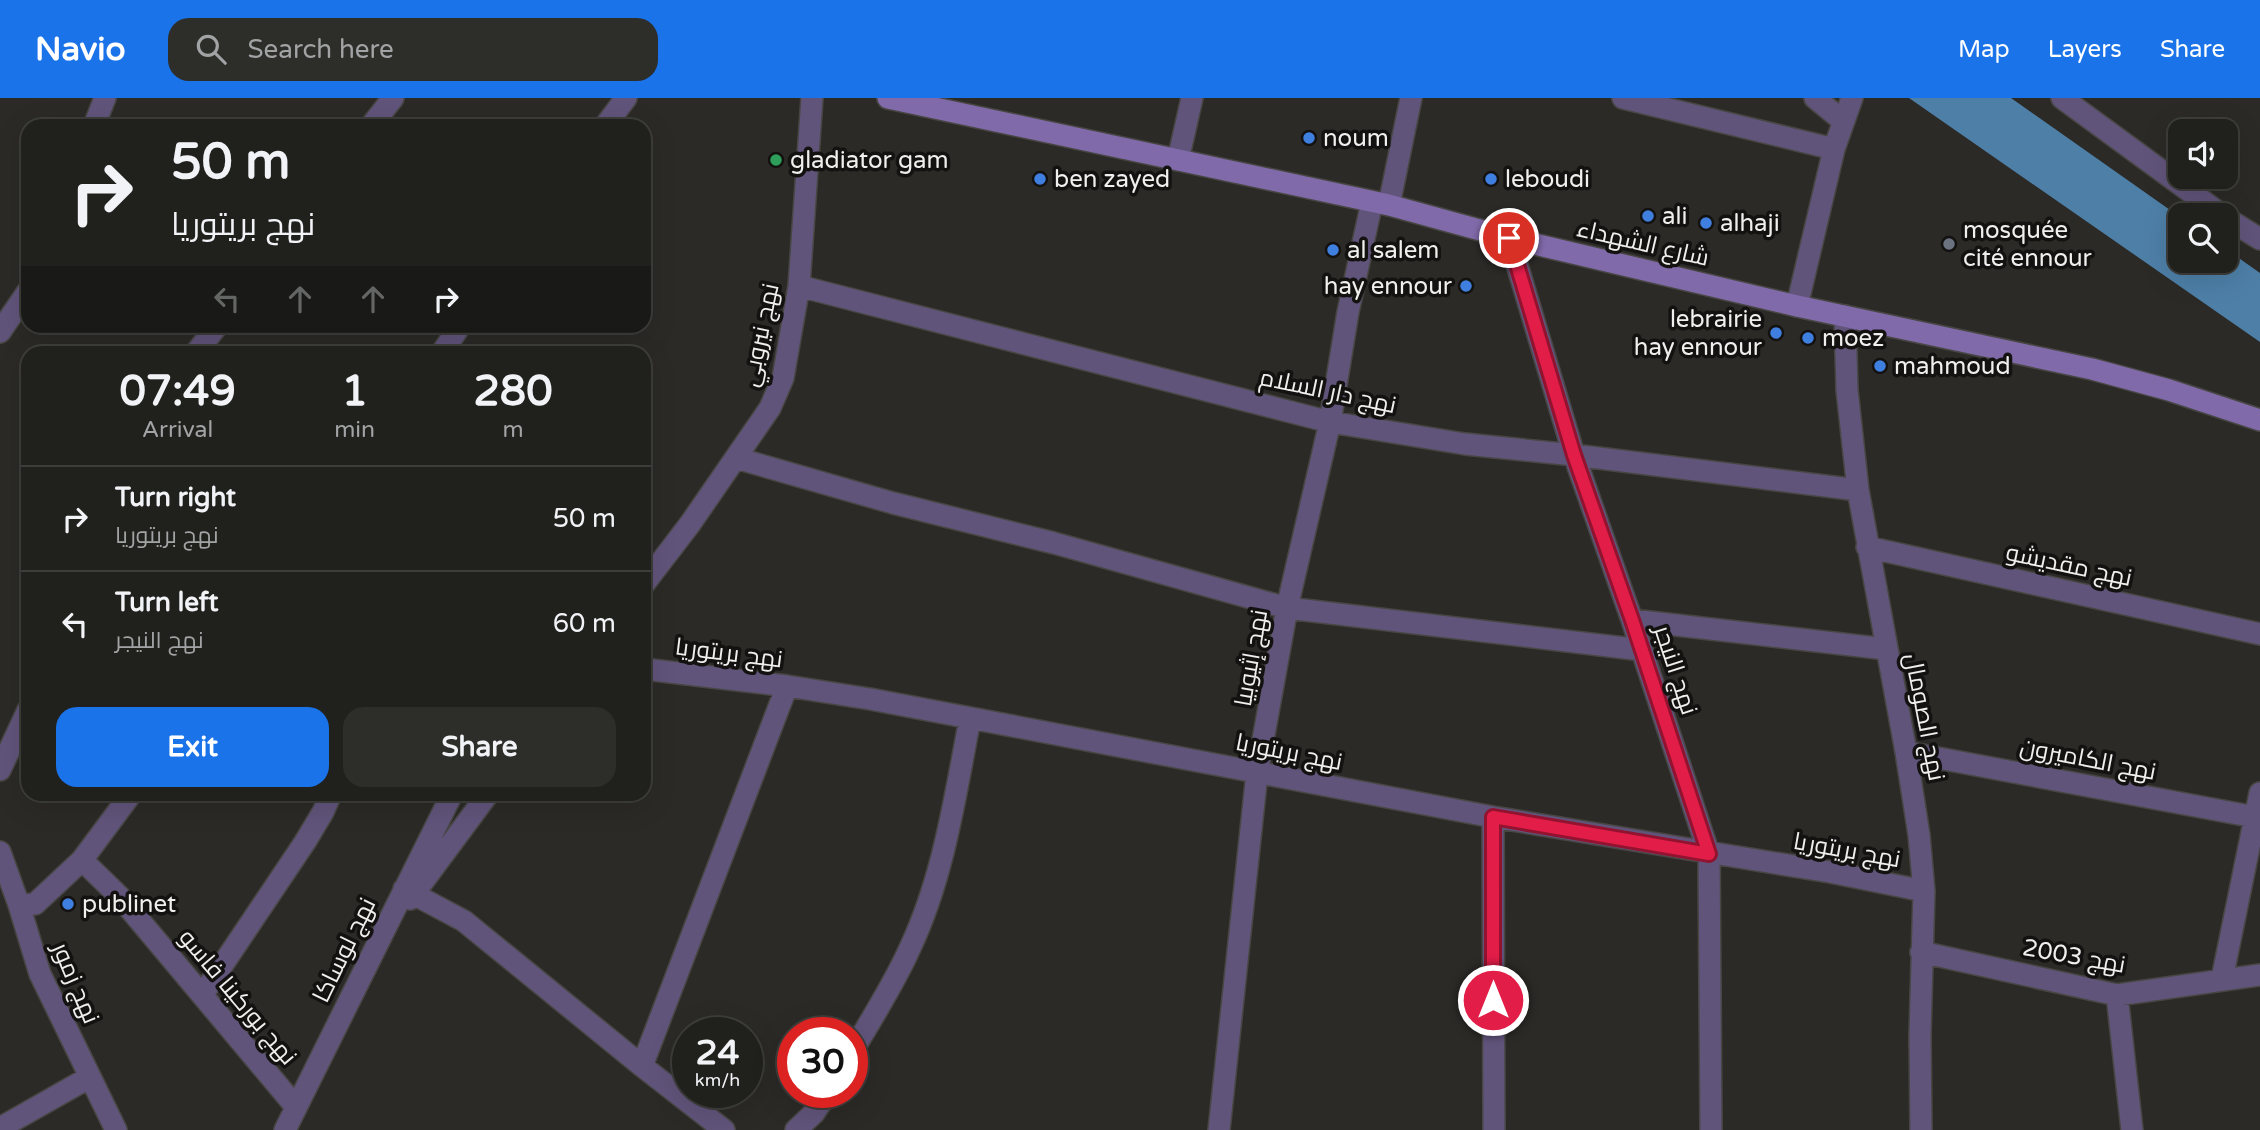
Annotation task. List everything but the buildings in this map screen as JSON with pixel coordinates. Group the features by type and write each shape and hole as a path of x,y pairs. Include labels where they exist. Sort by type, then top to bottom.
{"main road":[{"name":"شارع الشهداء","path":"888,98 1380,203 1509,238 1797,306 2092,369 2169,390 2260,420"}],"street":[{"path":"97,119 105,98"},
{"path":"376,119 393,98"},
{"path":"610,119 626,98"},
{"name":"نهج نيروبي","path":"651,575 690,524 770,408 783,378 799,286 812,98"},
{"path":"1178,160 1192,98"},
{"name":"نهج إثيوبيا","path":"1219,1130 1257,773 1287,607 1330,422 1348,312 1411,98"},
{"path":"1623,98 1834,149"},
{"path":"1815,98 1843,121"},
{"path":"1797,306 1834,149 1852,98"},
{"path":"2062,98 2206,203"},
{"path":"2238,225 2260,239"},
{"name":"نهج النيجر","path":"1509,238 1574,455 1709,854 1711,1130"},
{"name":"نهج دار السلام","path":"799,286 1330,422 1465,444 1858,490"},
{"path":"0,332 21,300"},
{"name":"نهج الصومال","path":"1845,316 1847,390 1858,490 1919,835 1924,891 1921,953 1921,1130"},
{"path":"736,458 893,503 1054,543 1287,607 1642,650"},
{"name":"نهج مقديشو","path":"1867,547 2260,634"},
{"path":"1632,620 1886,649"},
{"name":"نهج بريتوريا","path":"651,670 870,699 1493,817 1830,872 1924,891"},
{"path":"642,1066 787,687"},
{"path":"868,1023 910,948 930,895 947,838 970,719"},
{"path":"0,770 21,725"},
{"name":"نهج الكاميرون","path":"1906,752 2258,818"},
{"path":"2222,979 2258,818 2260,793"},
{"path":"19,905 35,904 82,860 126,801"},
{"path":"203,994 297,853 328,801"},
{"name":"نهج لوساكا","path":"285,1130 382,933 409,892 449,801"},
{"path":"482,801 409,892 464,921 724,1130"},
{"path":"1493,817 1494,1130"},
{"name":"نهج زمور","path":"0,852 40,974 116,1130"},
{"name":"نهج بوركينا فاسو","path":"82,860 119,896 296,1107"},
{"name":"نهج 2003","path":"1921,953 2117,995 2260,975"},
{"path":"2117,995 2132,1130"},
{"path":"0,1128 90,1077"},
{"path":"796,1130 817,1108"}],"water":[{"path":"1909,98 2011,98 2168,209 2168,273 2238,273 2238,257 2260,273 2260,342"}],"place":[{"name":"noum","path":"1309,138"},
{"name":"gladiator gam","path":"776,160"},
{"name":"ben zayed","path":"1040,179"},
{"name":"leboudi","path":"1491,179"},
{"name":"ali","path":"1648,216"},
{"name":"alhaji","path":"1706,223"},
{"name":"mosquée cité ennour","path":"1949,244"},
{"name":"al salem","path":"1333,250"},
{"name":"hay ennour","path":"1466,286"},
{"name":"lebrairie hay ennour","path":"1776,333"},
{"name":"moez","path":"1808,338"},
{"name":"mahmoud","path":"1880,366"},
{"name":"publinet","path":"68,904"}],"route":[{"path":"1493,1000 1493,817 1709,854 1574,455 1509,238"}]}
